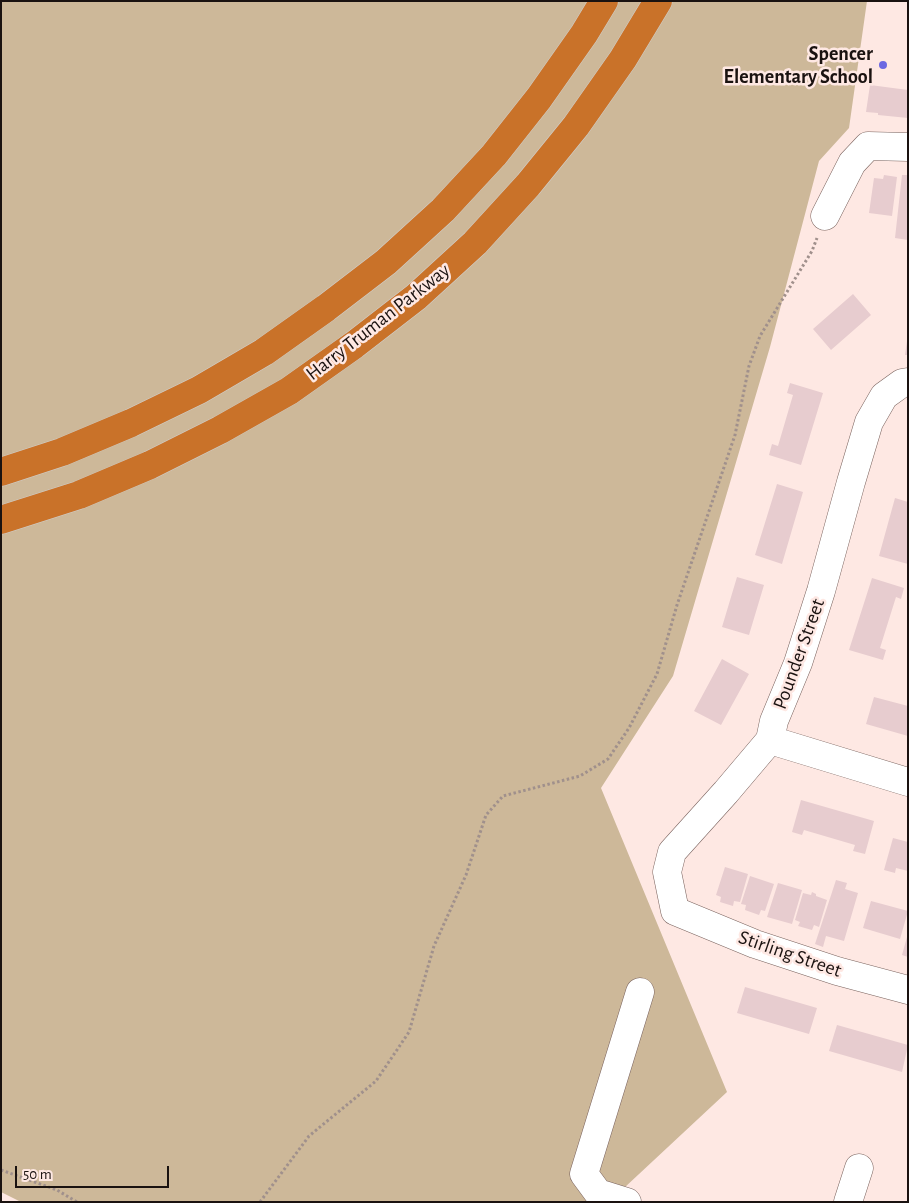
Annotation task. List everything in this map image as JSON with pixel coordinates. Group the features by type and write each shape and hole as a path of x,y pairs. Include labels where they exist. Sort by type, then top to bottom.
{"highway":[{"path":"1,472 62,452 122,427 199,390 264,352 386,262 443,210 494,155 539,98 584,34 604,1"},
{"name":"Harry Truman Parkway","path":"1,520 78,495 150,465 220,430 289,391 354,345 416,297 475,243 528,185 576,126 623,59 658,1"}],"street":[{"path":"825,216 852,163 868,146 908,147"},
{"name":"Pounder Street","path":"674,911 667,872 672,852 770,740 774,721 798,663 821,591 850,482 869,422 884,396 902,382 908,382"},
{"path":"770,740 908,782"},
{"name":"Stirling Street","path":"674,911 764,947 837,971 908,990"},
{"path":"627,1202 598,1193 584,1174 640,992"},
{"path":"848,1202 860,1168"}],"path":[{"path":"260,1202 308,1136 376,1081 410,1032 434,946 466,875 486,815 503,796 580,776 608,759 629,728 656,674 677,604 735,435 749,366 760,336 812,251 825,216"},
{"path":"1,1170 57,1190 77,1202"}],"shaded area":[{"path":"1,1 867,1 849,128 819,161 770,347 673,676 601,788 727,1092 609,1202 21,1202 1,1192"}],"building":[{"path":"870,85 908,90 908,118 866,112"},
{"path":"884,175 897,177 892,216 869,213 874,178 883,179"},
{"path":"902,175 908,175 908,240 895,238"},
{"path":"853,294 871,315 831,350 813,329"},
{"path":"907,341 908,355 905,355"},
{"path":"790,383 823,393 801,465 769,455 772,444 778,446 793,395 787,393"},
{"path":"777,484 803,492 782,564 755,555"},
{"path":"895,498 908,502 908,564 879,556"},
{"path":"737,577 764,585 749,635 722,627"},
{"path":"872,578 904,588 901,599 896,597 880,648 886,650 883,660 849,650"},
{"path":"722,659 749,674 721,725 694,711"},
{"path":"874,697 908,706 908,736 866,724"},
{"path":"801,800 874,821 865,854 853,851 855,845 804,830 802,835 792,832"},
{"path":"893,838 908,842 908,871 896,868 895,873 884,870"},
{"path":"725,867 748,874 740,902 734,901 733,906 720,902 721,897 716,895"},
{"path":"750,876 774,884 765,911 761,910 759,915 745,910 746,905 741,904"},
{"path":"836,880 847,883 845,889 858,893 844,941 826,936 823,947 815,944"},
{"path":"778,883 802,890 792,924 767,917"},
{"path":"812,892 816,896 827,900 819,927 814,925 812,930 798,926 800,922 795,920 803,893 811,895"},
{"path":"871,901 908,911 900,939 863,928"},
{"path":"908,937 908,957 902,955"},
{"path":"745,987 817,1008 809,1034 737,1013"},
{"path":"837,1025 908,1045 902,1072 829,1051"}],"place":[{"name":"Spencer Elementary School","path":"883,65"}]}
